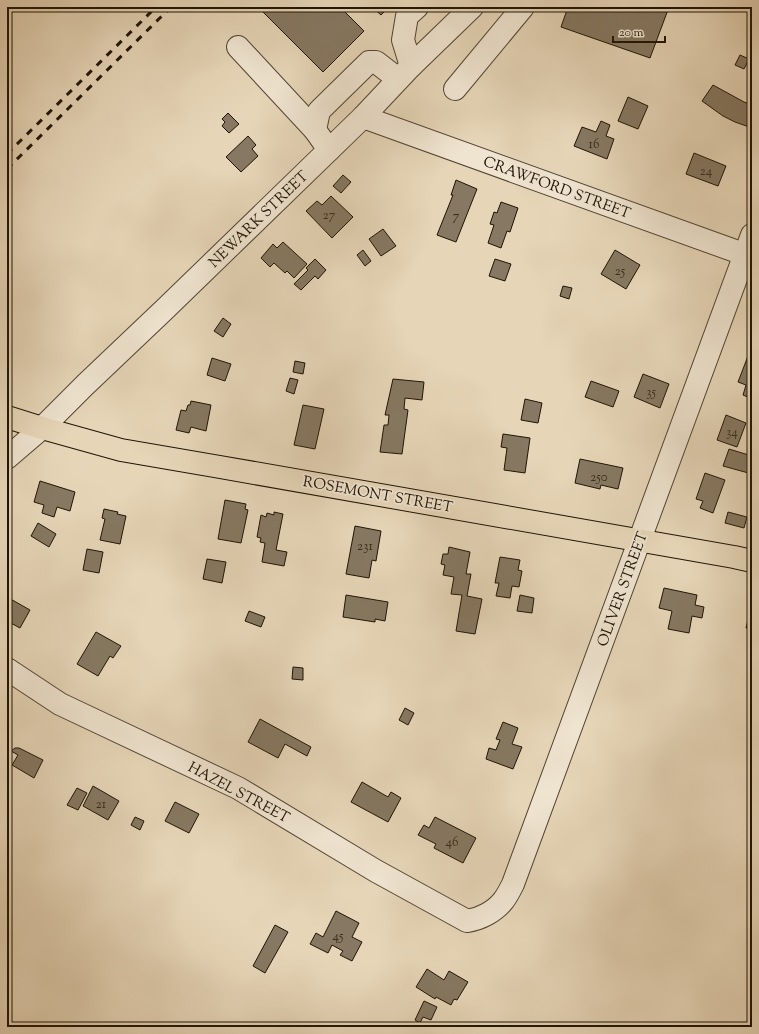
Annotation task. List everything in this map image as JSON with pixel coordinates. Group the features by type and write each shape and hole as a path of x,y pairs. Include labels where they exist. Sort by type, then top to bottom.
{"main road":[{"name":"ROSEMONT STREET","path":"7,417 121,450 640,540 752,561"}],"street":[{"path":"315,130 319,111 369,62 376,62 405,72 403,40 407,16 417,7"},
{"name":"NEWARK STREET","path":"7,458 42,428 84,385 329,150 363,117 405,72 472,7"},
{"path":"455,89 523,7"},
{"path":"238,47 315,130 329,150"},
{"name":"CRAWFORD STREET","path":"363,117 750,249"},
{"name":"OLIVER STREET","path":"468,921 474,920 496,909 504,900 513,884 640,540 750,249"},
{"name":"HAZEL STREET","path":"7,669 60,704 238,788 376,871 468,921"}],"building":[{"path":"258,7 340,7 364,31 323,72"},
{"path":"372,7 389,7 381,15"},
{"path":"568,7 669,7 650,58 561,27"},
{"path":"740,55 749,59 744,69 735,65"},
{"path":"713,85 752,105 752,128 723,116 702,101"},
{"path":"628,97 648,106 638,129 618,121"},
{"path":"228,113 239,124 229,133 222,126 225,122 222,119"},
{"path":"601,121 610,125 606,136 614,139 607,159 574,146 582,127 596,132"},
{"path":"248,136 256,145 252,149 258,156 241,172 226,157"},
{"path":"694,153 726,166 718,186 686,174"},
{"path":"343,175 351,182 341,193 333,186"},
{"path":"456,180 477,189 456,242 437,235 453,195 451,195"},
{"path":"331,196 353,217 332,238 306,211 317,201 322,205"},
{"path":"501,202 518,208 510,232 507,231 501,248 488,243 494,225 490,224 494,212 497,213"},
{"path":"383,229 396,246 381,256 369,239"},
{"path":"283,242 307,264 294,278 287,271 285,273 274,263 270,267 261,258 273,244 277,248"},
{"path":"363,250 371,261 365,266 357,255"},
{"path":"615,250 640,265 626,289 601,274"},
{"path":"315,259 326,270 318,279 315,276 301,290 294,284 308,270 306,268"},
{"path":"495,259 511,264 505,281 489,276"},
{"path":"563,286 572,288 569,299 560,296"},
{"path":"223,318 231,324 223,337 214,331"},
{"path":"748,356 752,357 752,399 743,395 746,385 738,382"},
{"path":"212,358 231,364 225,381 207,375"},
{"path":"295,361 305,363 303,374 293,372"},
{"path":"643,374 669,384 660,408 634,397"},
{"path":"290,378 298,380 294,394 286,391"},
{"path":"393,379 424,382 422,400 405,398 404,409 408,410 402,454 380,452 384,425 388,425 389,415 385,415"},
{"path":"591,381 619,391 613,407 585,397"},
{"path":"525,399 542,403 538,423 521,420"},
{"path":"191,401 211,405 206,431 191,427 189,433 176,430 181,410 186,411"},
{"path":"303,405 324,409 315,449 294,445"},
{"path":"726,415 746,423 737,447 717,440"},
{"path":"503,434 530,438 525,473 504,470 507,448 501,447"},
{"path":"729,449 752,456 752,474 723,466"},
{"path":"580,459 623,468 618,489 601,485 600,489 575,483"},
{"path":"705,473 725,480 713,513 700,508 703,501 696,499"},
{"path":"40,481 75,492 70,511 57,507 54,517 42,513 44,505 34,502"},
{"path":"225,500 246,504 245,509 248,510 241,543 218,539"},
{"path":"104,509 118,512 117,514 126,516 120,544 100,540 105,519 102,518"},
{"path":"274,512 283,514 276,550 287,552 284,566 262,562 265,543 260,542 261,538 257,537 261,515 266,517 267,513 274,515"},
{"path":"728,512 747,517 744,528 725,523"},
{"path":"38,523 56,534 49,547 31,536"},
{"path":"355,526 381,531 376,561 372,560 369,578 346,574"},
{"path":"449,547 470,552 466,574 471,574 467,596 482,599 475,634 456,631 462,595 451,594 454,577 443,575 445,565 441,564 443,554 448,554"},
{"path":"87,549 103,552 99,573 83,570"},
{"path":"500,557 520,560 518,570 522,571 519,587 512,586 510,598 496,596 499,583 495,583"},
{"path":"207,559 226,562 222,583 203,579"},
{"path":"664,588 697,595 695,605 704,607 702,618 692,616 689,633 668,629 672,611 659,608"},
{"path":"346,595 388,602 385,621 375,619 375,622 343,617"},
{"path":"520,595 534,598 532,613 517,611"},
{"path":"7,597 30,610 20,628 7,621"},
{"path":"752,608 752,629 746,628"},
{"path":"249,611 265,617 261,627 245,621"},
{"path":"96,632 121,646 113,658 110,656 98,676 77,664"},
{"path":"293,667 303,668 303,680 292,679"},
{"path":"405,708 414,713 408,725 399,720"},
{"path":"260,719 311,747 307,756 285,744 278,758 248,742"},
{"path":"503,722 518,728 512,744 522,747 513,769 486,759 489,748 496,750 500,740 496,739"},
{"path":"15,748 19,748 43,760 34,778 12,765 18,755 11,751"},
{"path":"362,782 388,797 391,792 401,798 388,822 351,802"},
{"path":"93,786 119,801 108,820 83,806"},
{"path":"77,788 87,793 78,810 67,805"},
{"path":"175,802 199,814 189,833 165,821"},
{"path":"135,817 144,821 140,830 131,825"},
{"path":"435,817 476,838 463,863 434,848 436,844 418,835 424,825 429,828"},
{"path":"336,911 359,923 352,937 362,942 352,961 340,955 343,951 332,945 328,953 310,944 316,933 323,937"},
{"path":"275,925 288,932 265,973 253,966"},
{"path":"427,969 444,980 449,971 468,982 457,1000 454,999 451,1005 436,997 435,999 416,987"},
{"path":"424,1001 437,1007 431,1020 423,1017 420,1023 415,1020"}],"railway":[{"path":"7,154 156,7"},
{"path":"7,169 171,7"}]}
